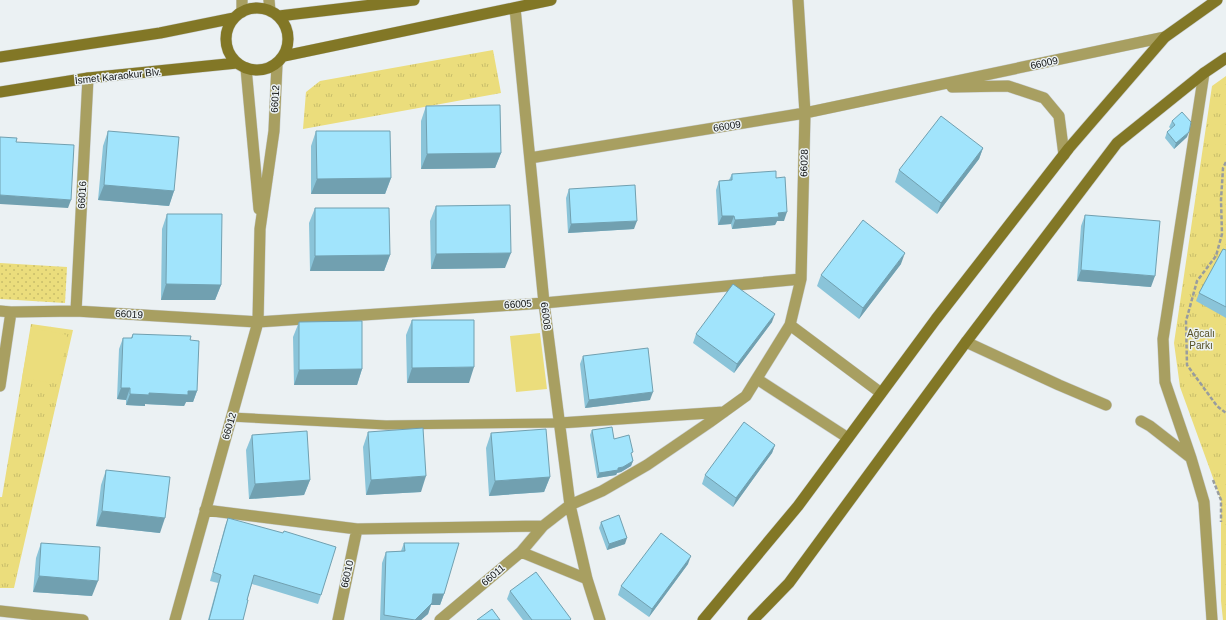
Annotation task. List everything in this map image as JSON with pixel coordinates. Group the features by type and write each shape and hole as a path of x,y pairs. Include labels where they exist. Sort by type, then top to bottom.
{"main road":[{"path":"0,57 160,32 238,15 251,8 273,9 414,0"},
{"path":"238,15 228,26 226,36 227,46 230,55 241,66 256,71 267,69 280,60 551,0"},
{"path":"702,620 798,506 936,319 1064,155 1165,37 1217,0"},
{"path":"273,9 285,25 289,35 288,46 280,60"},
{"path":"753,620 789,583 966,342 1117,143 1204,73 1226,58"},
{"name":"İsmet Karaokur Blv.","path":"0,92 88,78 241,66"}],"street":[{"path":"238,15 242,0"},
{"name":"66028","path":"725,412 746,396 790,325 801,279 805,113 798,0"},
{"name":"66008","path":"515,8 544,302 570,505 587,579 600,620"},
{"name":"66009","path":"530,158 805,113 1165,37"},
{"name":"66012","path":"174,620 258,322 260,230 274,131 280,60"},
{"name":"66012","path":"241,66 260,230"},
{"path":"1204,73 1163,339 1165,382 1191,458 1204,502 1212,620"},
{"name":"66016","path":"76,311 88,78"},
{"name":"66009","path":"924,88 1008,86 1044,98 1059,116 1064,155"},
{"name":"66005","path":"258,322 544,302 801,279"},
{"name":"66019","path":"5,312 76,311 258,322"},
{"path":"0,386 5,312"},
{"path":"790,325 882,393"},
{"path":"966,342 1106,405"},
{"path":"757,378 848,438"},
{"path":"560,423 725,412"},
{"name":"66011","path":"440,620 521,552 543,526 570,505 602,491 648,465 725,412"},
{"path":"1141,421 1150,426 1191,458"},
{"path":"205,510 357,529 543,526"},
{"name":"66010","path":"338,620 357,529"},
{"path":"521,552 587,579"},
{"path":"0,611 83,620"}],"lane":[{"path":"231,417 386,425 560,423"}],"path":[{"path":"1226,162 1223,168 1221,200 1222,234 1216,256 1197,281 1186,321 1186,365 1217,406 1226,413"},
{"path":"1213,479 1221,500 1221,523"}],"green space":[{"path":"493,50 501,93 303,129 306,92 320,81"},
{"name":"Ağcalı Parkı","path":"1226,76 1226,620 1223,620 1221,601 1221,500 1180,387 1174,343 1212,86"},
{"path":"0,263 67,267 65,303 0,299"},
{"path":"31,324 73,330 14,588 0,588 0,497 2,497"},
{"path":"31,328 67,335 58,384 22,378"},
{"path":"540,333 547,389 516,392 510,336"}],"building":[{"path":"500,105 501,153 427,154 426,106"},
{"path":"1182,112 1191,122 1189,132 1176,143 1167,132 1175,125 1172,121"},
{"path":"941,116 983,148 941,203 899,170"},
{"path":"108,131 179,137 174,191 104,185"},
{"path":"316,131 390,131 391,178 317,179"},
{"path":"0,137 17,138 16,142 74,145 71,200 0,195"},
{"path":"776,171 776,178 785,177 787,212 778,213 779,217 735,220 734,216 722,216 719,181 732,180 732,174"},
{"path":"635,185 637,221 571,224 569,189"},
{"path":"510,205 511,253 436,254 436,206"},
{"path":"315,208 389,208 390,255 315,256"},
{"path":"167,214 222,214 221,285 166,284"},
{"path":"1085,215 1160,221 1155,276 1081,270"},
{"path":"863,220 905,253 863,308 821,275"},
{"path":"1223,249 1226,250 1226,307 1199,293"},
{"path":"733,284 775,314 737,364 696,334"},
{"path":"412,320 474,320 474,367 412,368"},
{"path":"362,321 362,369 299,370 299,322"},
{"path":"133,334 191,336 190,340 199,341 197,391 188,391 188,395 149,393 149,395 130,394 130,388 121,388 123,338 132,338"},
{"path":"648,348 653,392 589,400 583,356"},
{"path":"744,422 775,445 736,498 705,475"},
{"path":"612,427 614,439 629,435 633,452 631,453 633,461 623,467 618,468 618,470 599,473 592,430"},
{"path":"423,428 426,476 371,480 368,432"},
{"path":"546,429 550,477 495,481 491,433"},
{"path":"307,431 310,480 255,484 252,435"},
{"path":"106,470 170,477 165,518 102,511"},
{"path":"619,515 627,538 609,544 601,522"},
{"path":"228,518 283,533 284,531 336,547 321,595 254,575 243,620 209,620 221,575 213,572"},
{"path":"661,533 691,556 652,609 621,586"},
{"path":"41,543 100,547 98,581 39,576"},
{"path":"404,543 459,543 444,594 433,594 432,603 415,620 384,615 386,552 405,551"},
{"path":"536,572 571,619 570,620 532,620 510,591"},
{"path":"492,609 500,620 477,620"}]}
